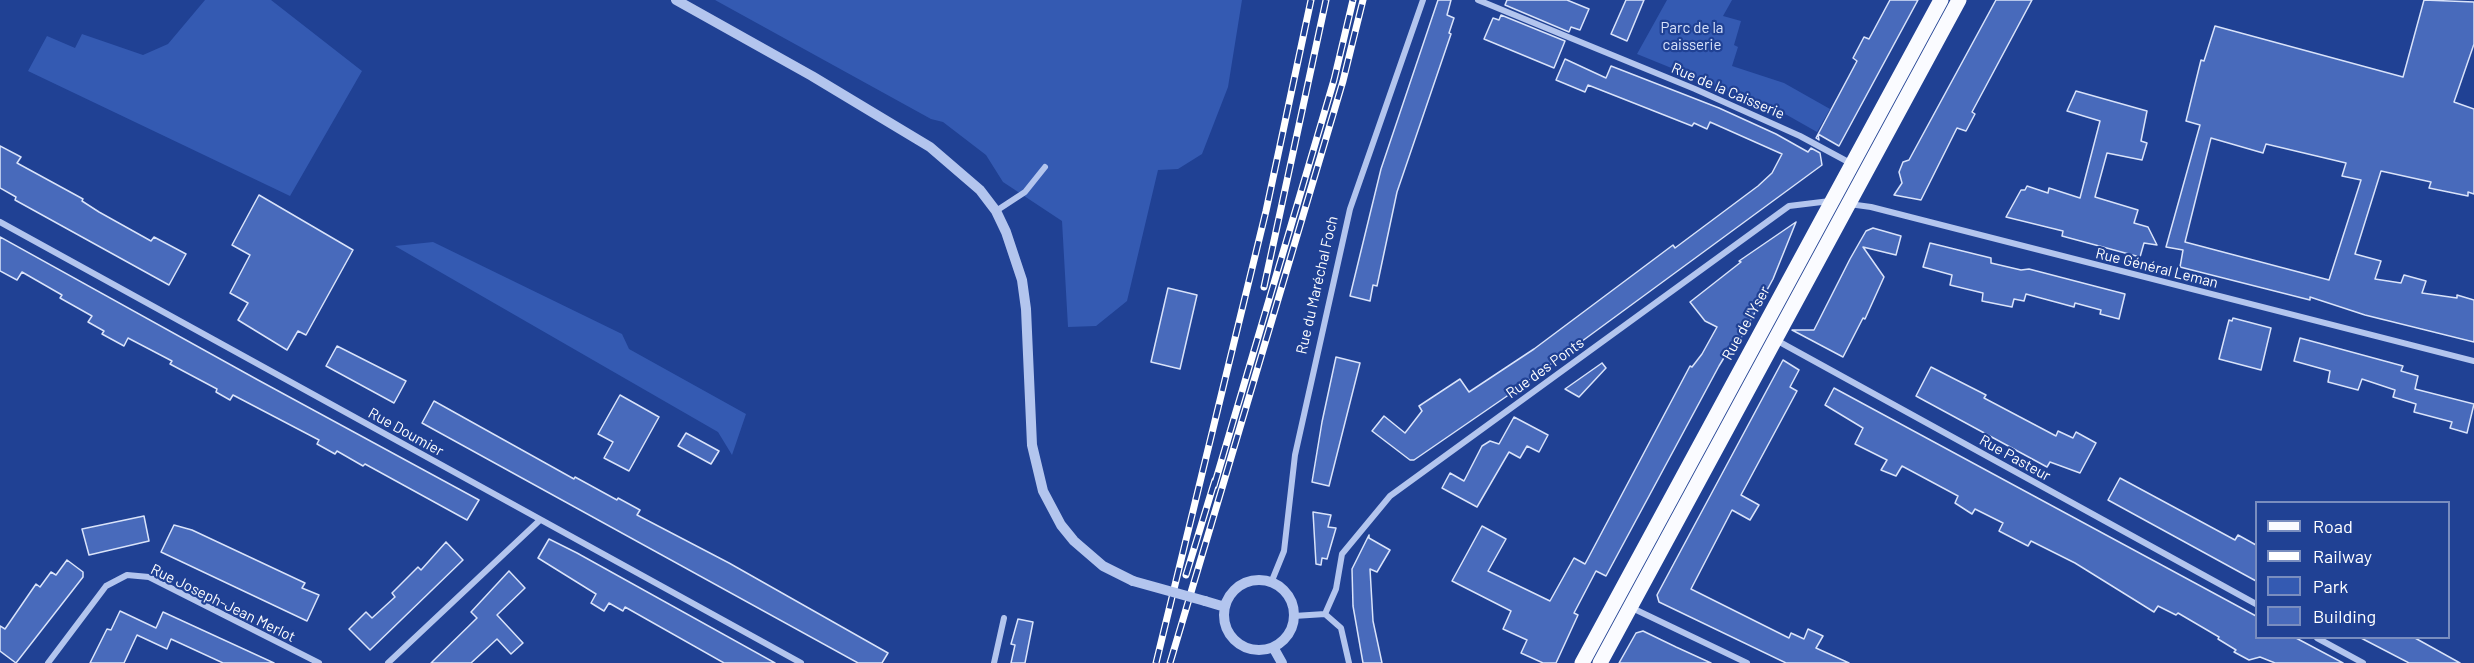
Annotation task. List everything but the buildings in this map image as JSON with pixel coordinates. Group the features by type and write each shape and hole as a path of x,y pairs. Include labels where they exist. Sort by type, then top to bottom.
{"main road":[{"path":"1860,168 1941,0"},
{"path":"1582,663 1623,604 1860,168 1959,0"},
{"path":"1600,663 1623,604"}],"street":[{"path":"676,0 812,76 930,147 980,190 996,211 1017,261 1022,280 1026,309 1032,445 1043,491 1056,517 1074,541 1103,566 1133,581 1225,607"},
{"name":"Rue du Maréchal Foch","path":"1271,583 1284,551 1295,455 1350,209 1423,0"},
{"name":"Rue de la Caisserie","path":"1478,0 1695,89 1800,136 1860,168"},
{"path":"996,211 1025,192 1045,167"},
{"name":"Rue Général Leman","path":"1841,203 1871,207 2474,361"},
{"name":"Rue des Ponts","path":"1325,614 1336,589 1342,554 1390,496 1789,206 1841,203"},
{"name":"Rue Doumier","path":"0,222 801,663"},
{"name":"Rue Pasteur","path":"1767,336 2255,603"},
{"path":"388,663 540,520"},
{"name":"Rue Joseph-Jean Merlot","path":"48,663 106,586 127,575 149,577 319,663"},
{"path":"1256,580 1271,583 1289,598 1294,616 1288,634 1273,647 1254,650 1240,645 1229,635 1224,623 1225,607 1232,592 1242,584 1256,580"},
{"path":"1623,604 1747,663"},
{"path":"1294,616 1325,614 1341,628 1349,663"},
{"path":"994,663 1004,618"},
{"path":"2319,639 2363,663"},
{"path":"1273,647 1282,663"}],"green space":[{"path":"205,0 271,0 362,71 290,196 28,71 47,36 75,48 82,34 143,55 168,44"},
{"path":"715,0 1242,0 1228,87 1202,154 1178,169 1158,170 1127,301 1096,326 1068,327 1062,221 1003,182 986,155 943,122 931,119"},
{"name":"Parc de la caisserie","path":"1667,0 1732,0 1723,16 1741,21 1734,45 1738,47 1732,66 1784,83 1830,109 1817,132 1787,115 1637,54"},
{"path":"433,242 622,334 629,349 746,414 732,455 718,432 395,246"}],"railway":[{"path":"1156,663 1266,211 1311,0"},
{"path":"1264,287 1326,0"},
{"path":"1214,486 1334,80 1353,0"},
{"path":"1170,663 1343,81 1363,0"},
{"path":"1186,575 1215,480"}]}
